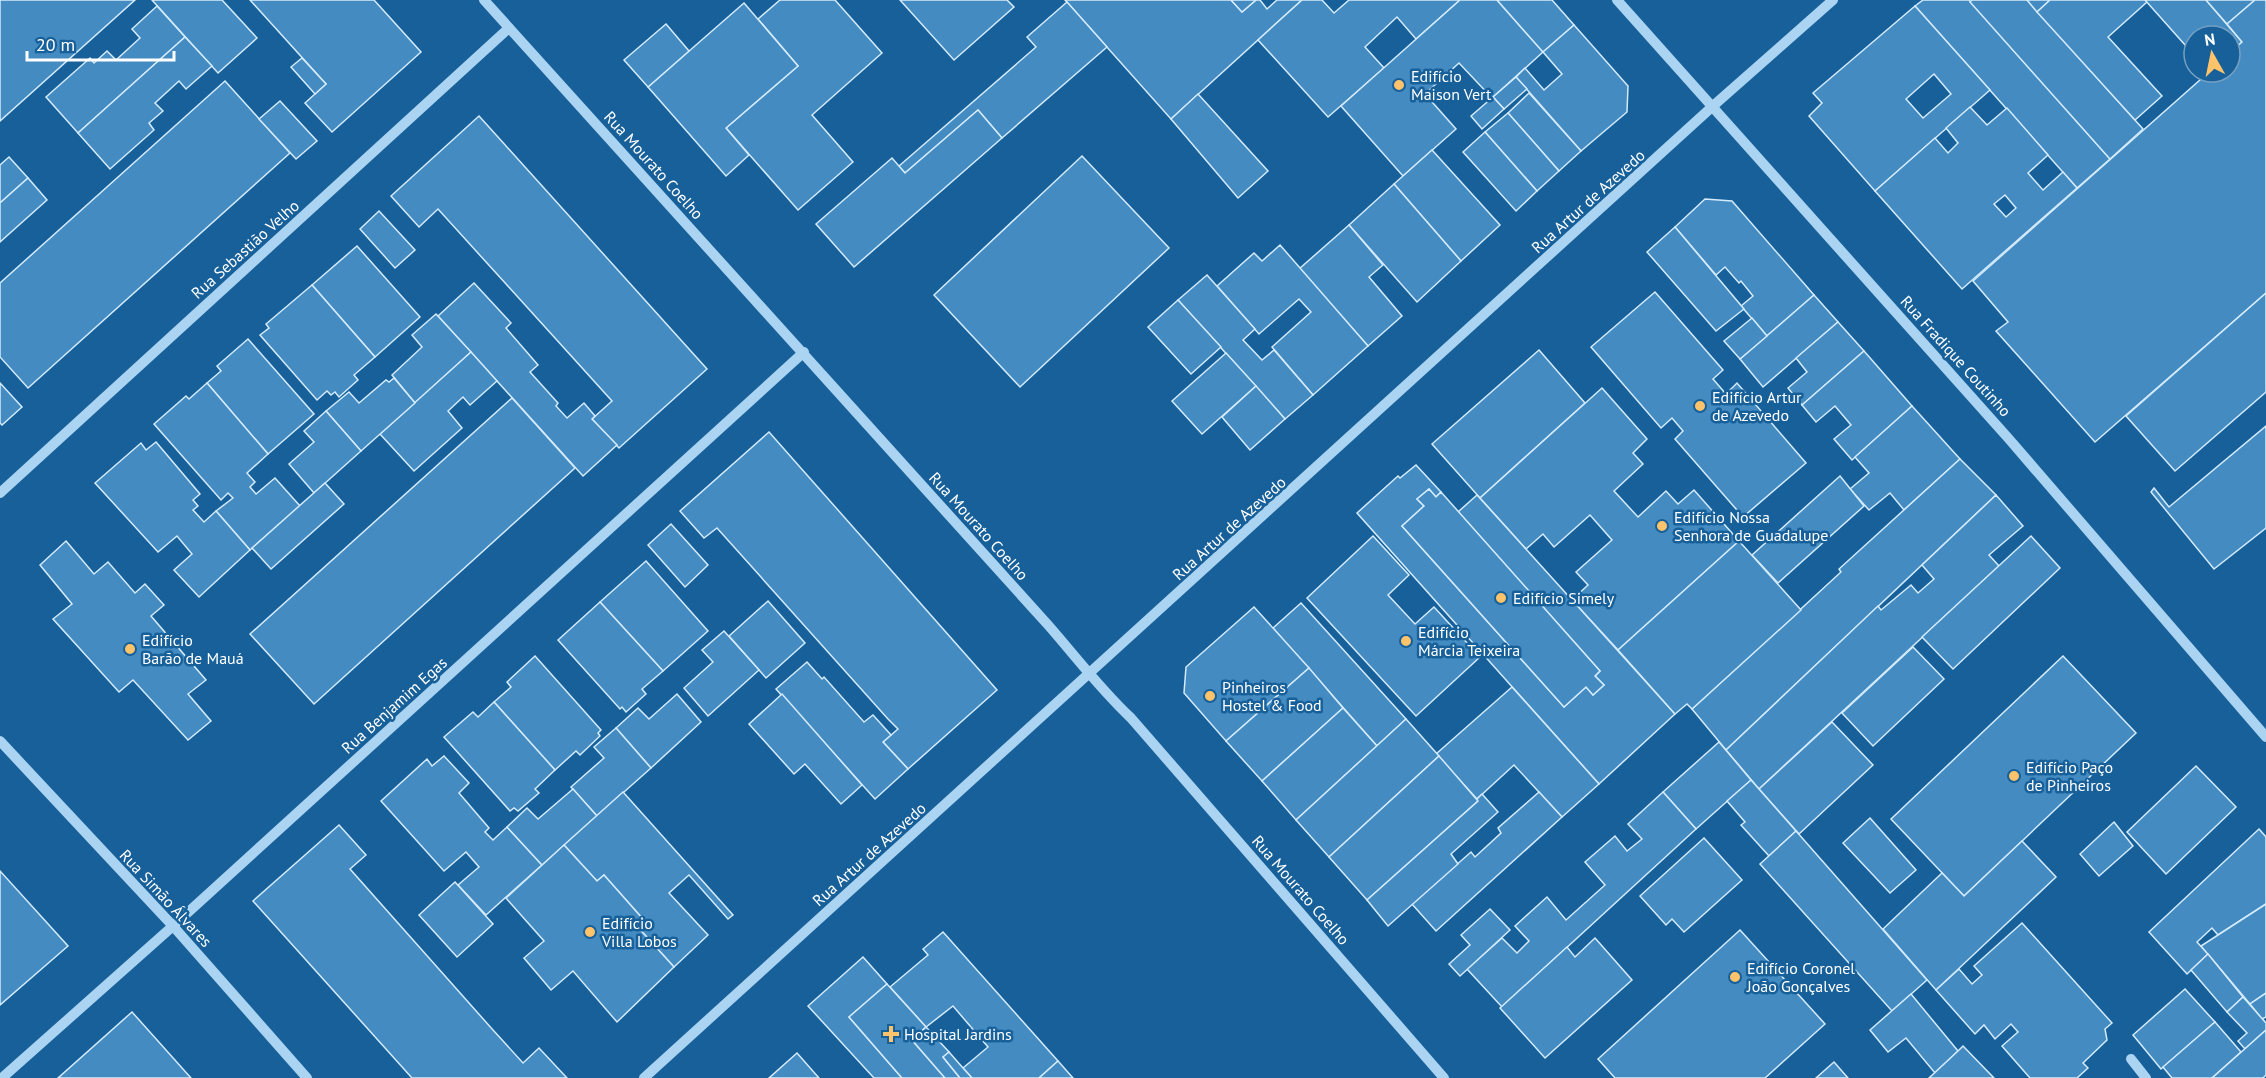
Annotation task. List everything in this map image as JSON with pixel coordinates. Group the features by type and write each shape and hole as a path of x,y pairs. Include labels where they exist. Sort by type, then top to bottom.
{"street":[{"name":"Rua Mourato Coelho","path":"484,0 804,352 1090,673 1106,694 1131,718 1444,1078"},
{"name":"Rua Fradique Coutinho","path":"1617,0 2009,439 2266,737"},
{"name":"Rua Artur de Azevedo","path":"644,1078 1713,106 1833,0"},
{"name":"Rua Sebastião Velho","path":"0,493 509,28"},
{"name":"Rua Benjamim Egas","path":"2,1078 173,926 804,352"},
{"name":"Rua Simão Álvares","path":"0,741 173,926 307,1078"},
{"path":"2131,1059 2146,1078"}],"building":[{"path":"0,0 135,0 0,121"},
{"path":"152,0 222,0 257,38 218,73"},
{"path":"250,0 374,0 421,52 332,132 305,103 326,84"},
{"path":"780,0 835,0 882,53 812,115 853,162 798,210 726,128 798,66 758,19"},
{"path":"900,0 1007,0 1014,7 954,60"},
{"path":"1065,0 1231,0 1242,12 1256,0 1260,0 1267,9 1277,0 1302,0 1171,119"},
{"path":"1231,0 1256,0 1242,12"},
{"path":"1302,0 1322,0 1334,13 1349,0 1460,0 1416,39 1397,17 1365,47 1384,68 1328,117 1258,40"},
{"name":"Edifício Maison Vert","path":"1460,0 1497,0 1543,52 1492,98 1459,63 1425,94 1456,129 1403,176 1341,106"},
{"path":"1497,0 1552,0 1574,25 1543,52"},
{"path":"1923,0 1969,0 2110,159 2077,188 1915,6"},
{"path":"1972,0 2027,0 2143,129 2110,159 1970,2"},
{"path":"2027,0 2050,0 2037,12"},
{"path":"2050,0 2145,0 2147,2 2108,37 2162,96 2135,120 2037,12"},
{"path":"2145,0 2206,0 2227,24 2182,24 2182,42"},
{"path":"2206,0 2255,0 2227,24"},
{"path":"2255,0 2266,0 2266,293 2095,442 1996,331 2008,322 1973,281 2195,84 2242,84 2242,24 2227,24"},
{"path":"1067,2 1107,47 1002,138 978,110 905,173 899,166 1036,47 1027,37"},
{"path":"744,3 798,66 726,128 749,155 726,176 648,87"},
{"path":"157,6 185,37 78,133 46,97 90,58 94,63 107,51 116,60 140,38 132,29"},
{"path":"1915,6 1990,90 1875,191 1809,116 1822,103 1813,93","holes":["1934,74 1951,94 1923,118 1906,99"]},
{"path":"666,24 689,51 648,87 624,60"},
{"path":"1574,25 1628,86 1627,112 1581,151 1516,77 1525,68 1544,90 1562,74 1543,52"},
{"path":"185,37 212,66 186,89 179,81 155,103 163,111 149,123 154,130 110,169 78,133"},
{"path":"302,58 326,84 315,94 291,67"},
{"path":"1516,77 1527,89 1504,109 1493,97"},
{"path":"225,81 290,153 28,388 0,357 0,283"},
{"path":"1529,93 1581,151 1559,171 1508,113"},
{"path":"1198,94 1268,171 1238,198 1171,119"},
{"path":"1493,97 1504,109 1482,129 1471,116"},
{"path":"280,101 317,141 296,159 259,119"},
{"path":"1970,107 1987,125 2007,108 2048,155 2028,173 2043,190 2063,172 2077,188 1962,289 1875,191 1935,138 1948,153 1958,143 1946,128","holes":["2005,195 2016,208 2006,217 1994,204"]},
{"path":"978,110 1002,138 854,267 816,224 892,158 905,173"},
{"path":"1508,113 1559,171 1537,191 1485,132"},
{"path":"479,116 707,369 619,448 592,419 612,401 438,209 419,227 391,196"},
{"path":"1485,132 1537,191 1516,211 1463,152"},
{"path":"1432,150 1500,225 1461,261 1394,184"},
{"path":"1082,156 1169,248 1020,387 934,295"},
{"path":"9,157 28,178 0,203 0,165"},
{"path":"28,178 47,200 0,242 0,203"},
{"path":"1394,184 1461,261 1417,302 1349,225"},
{"path":"1705,199 1732,201 1814,295 1767,336 1741,306 1753,296 1741,281 1739,283 1725,267 1716,275 1675,227"},
{"path":"379,211 415,250 395,268 360,229"},
{"path":"1349,225 1383,265 1369,277 1402,316 1368,346 1299,269"},
{"path":"1675,227 1744,309 1716,331 1647,252"},
{"path":"1280,245 1368,346 1313,395 1272,347 1311,312 1299,299 1259,334 1217,286 1254,253 1262,261"},
{"path":"357,246 420,317 375,357 312,285"},
{"path":"1207,275 1255,329 1243,340 1262,360 1274,350 1313,395 1285,419 1178,300"},
{"path":"474,283 511,323 506,328 538,365 530,372 558,403 556,406 567,418 584,403 595,416 592,419 617,445 583,476 438,316"},
{"path":"312,285 375,357 354,375 358,380 339,397 335,392 331,395 327,391 317,400 260,335 269,328 266,324"},
{"name":"Edifício Artur de Azevedo","path":"1655,292 1723,370 1713,379 1726,394 1737,383 1806,463 1743,517 1675,439 1683,431 1672,418 1661,428 1591,347"},
{"path":"2266,293 2266,392 2175,471 2126,416"},
{"path":"1814,295 1838,322 1763,387 1740,359"},
{"path":"1178,300 1221,347 1191,374 1148,327"},
{"path":"436,314 471,352 415,403 392,375 422,347 412,335"},
{"path":"1752,318 1767,336 1740,359 1724,341"},
{"path":"1838,322 1864,351 1802,405 1788,388 1807,372 1796,358"},
{"path":"248,339 314,414 268,454 207,383 221,371 217,366"},
{"path":"1539,350 1585,403 1480,498 1432,444"},
{"path":"1864,351 1912,406 1852,460 1834,439 1851,425 1835,406 1816,422 1802,405"},
{"path":"471,352 497,381 470,405 463,397 448,411 462,428 414,471 380,434"},
{"path":"1226,353 1256,386 1202,434 1172,401"},
{"path":"394,378 415,403 361,451 326,411 349,392 359,403 386,380 389,382"},
{"path":"0,383 22,407 2,425 0,423"},
{"path":"207,383 268,454 247,473 255,482 250,487 256,494 275,478 300,506 250,550 216,511 233,498 228,493 221,500 154,424 186,396 189,399"},
{"path":"1256,386 1285,419 1250,450 1222,417"},
{"name":"Edifício Nossa Senhora de Guadalupe","path":"1602,388 1647,439 1633,453 1643,464 1614,491 1638,517 1666,491 1678,504 1694,490 1739,541 1618,650 1572,600 1588,585 1576,572 1612,540 1590,515 1554,547 1543,534 1526,549 1480,498"},
{"path":"512,398 575,468 314,704 250,634"},
{"path":"1912,406 1960,459 1904,510 1890,493 1869,510 1850,489 1869,473 1855,457"},
{"path":"326,411 361,451 314,493 289,464 314,442 304,431"},
{"path":"2266,426 2266,528 2214,569 2151,492 2154,488 2169,507"},
{"path":"769,432 997,690 908,769 883,742 898,729 717,528 704,538 680,511"},
{"path":"156,442 200,494 193,500 198,506 193,510 204,522 216,511 250,550 199,597 174,570 192,554 177,536 158,552 95,483 141,443 146,450"},
{"path":"1960,459 1996,495 1726,750 1692,709 1841,572 1839,569"},
{"path":"1416,465 1441,492 1436,497 1429,489 1417,499 1424,506 1402,526 1564,707 1586,687 1593,695 1604,685 1595,676 1600,671 1458,512 1477,495 1675,714 1599,784 1357,513 1398,476 1400,478"},
{"path":"1840,476 1864,506 1778,583 1752,555"},
{"path":"325,483 344,504 271,569 252,548"},
{"name":"Edifício Simely","path":"1429,489 1436,497 1441,492 1600,671 1595,676 1604,685 1593,695 1586,687 1564,707 1402,526 1424,506 1417,499"},
{"path":"1996,495 2023,526 1989,555 1999,566 1759,789 1726,750 1878,606 1881,610 1911,585 1918,593 1934,579 1922,565"},
{"path":"671,524 708,565 685,587 648,545"},
{"name":"Edifício Márcia Teixeira","path":"1373,536 1409,575 1388,595 1415,624 1434,607 1480,657 1416,716 1307,598"},
{"path":"2031,536 2060,568 1953,669 1922,637"},
{"name":"Edifício Barão de Mauá","path":"66,541 94,574 108,562 135,593 145,584 164,605 151,616 206,680 188,694 211,721 188,740 133,680 119,692 53,619 72,604 40,565"},
{"path":"1739,541 1801,610 1692,709 1687,704 1675,714 1618,650"},
{"path":"646,561 708,631 663,671 600,602"},
{"path":"768,601 805,643 766,678 729,636"},
{"path":"600,602 663,671 642,689 646,694 626,712 622,707 620,709 558,640"},
{"path":"1301,603 1406,719 1377,746 1273,628"},
{"path":"1254,607 1309,668 1226,741 1184,693 1186,667"},
{"path":"724,631 759,670 708,716 684,688 713,662 702,650"},
{"path":"1913,647 1944,679 1873,746 1842,713"},
{"path":"535,656 601,730 598,733 600,736 580,755 576,751 555,770 494,702 511,687 507,682"},
{"name":"Edifício Paço de Pinheiros","path":"2063,656 2136,733 1964,896 1891,819"},
{"path":"807,662 822,679 824,677 864,722 873,715 891,735 883,742 908,769 875,799 776,689"},
{"path":"1309,668 1343,708 1262,781 1226,741"},
{"path":"1512,687 1599,784 1562,817 1514,765 1477,799 1436,754"},
{"path":"677,694 701,722 651,768 616,728 638,708 649,719"},
{"path":"782,694 862,785 841,804 805,764 794,774 749,724"},
{"path":"494,702 555,770 535,789 539,793 518,811 514,808 510,811 444,737 473,712 478,717"},
{"path":"1343,708 1377,746 1296,820 1262,781"},
{"path":"1406,719 1439,756 1329,857 1296,820"},
{"path":"1832,722 1873,765 1799,834 1759,789"},
{"path":"616,728 651,768 597,816 571,787 604,758 594,747"},
{"path":"1719,742 1751,780 1696,829 1663,792"},
{"path":"444,756 469,783 459,793 489,828 485,832 493,840 507,827 542,865 486,915 458,885 479,867 466,852 444,871 381,801 427,759 432,766"},
{"path":"1439,756 1478,801 1367,900 1329,857"},
{"path":"2196,766 2236,807 2166,874 2127,832"},
{"path":"1751,780 1796,831 1769,856 1741,825 1745,822 1727,801"},
{"path":"573,789 597,816 542,865 507,827 527,808 538,819"},
{"path":"623,792 733,915 728,919 689,875 669,893 708,935 674,967 635,924 642,918 604,875 597,881 564,845"},
{"path":"1539,792 1562,817 1436,931 1412,904 1471,852 1475,857 1501,833 1498,828"},
{"path":"1663,792 1696,829 1502,1007 1467,969 1502,938 1517,953 1529,941 1515,926 1547,897 1566,920 1605,885 1585,862 1615,836 1627,851 1642,839 1628,824"},
{"path":"1482,794 1498,812 1451,854 1458,864 1388,926 1367,900 1478,801 1477,799"},
{"path":"1870,818 1916,870 1890,893 1843,843"},
{"path":"2114,822 2133,846 2099,876 2080,854"},
{"path":"339,825 366,855 350,869 493,1030 523,1063 539,1048 567,1078 412,1078 253,901"},
{"path":"2259,829 2266,837 2266,904 2218,935 2212,928 2197,942 2208,954 2187,974 2149,932"},
{"path":"1796,831 1927,980 1892,1011 1760,864"},
{"path":"1704,838 1742,880 1684,932 1672,919 1666,925 1640,896"},
{"path":"2022,841 2056,877 1936,990 1883,929 1942,873 1964,896"},
{"name":"Edifício Villa Lobos","path":"564,845 597,881 604,875 642,918 635,924 674,967 617,1022 573,971 551,990 524,958 544,941 506,898"},
{"path":"0,871 68,946 0,1005"},
{"path":"455,882 493,924 457,957 419,915"},
{"path":"2266,904 2266,993 2250,1004 2201,946"},
{"path":"1490,909 1510,930 1460,976 1449,964 1470,945 1461,935"},
{"path":"2022,923 2112,1023 2105,1029 2107,1040 2083,1063 2088,1068 2077,1078 2030,1078 2002,1046 2018,1032 2011,1024 1995,1039 1984,1025 1975,1034 1936,990 1959,969 1972,984 1982,975 1974,966"},
{"name":"Edifício Coronel João Gonçalves","path":"1740,930 1825,1024 1765,1078 1615,1078 1598,1059"},
{"path":"943,932 1058,1061 1039,1078 972,1078 963,1068 988,1047 953,1006 926,1027 890,987 928,955 923,949"},
{"path":"1595,938 1632,980 1545,1058 1500,1008 1567,947 1575,957"},
{"path":"2208,954 2243,997 2227,1012 2191,970"},
{"path":"863,957 887,984 849,1017 902,1078 874,1078 808,1006"},
{"name":"Hospital Jardins","path":"887,984 926,1027 912,1040 945,1078 902,1078 849,1017"},
{"path":"2185,989 2215,1022 2161,1069 2133,1035"},
{"path":"2266,993 2266,1017 2262,1019 2250,1004"},
{"path":"1911,994 1958,1051 1935,1073 1906,1038 1888,1052 1870,1030"},
{"path":"2243,997 2266,1023 2266,1030 2245,1049 2238,1041 2247,1033 2227,1012"},
{"path":"132,1012 191,1078 58,1078"},
{"path":"2215,1022 2241,1052 2212,1078 2172,1078 2163,1067"},
{"path":"926,1027 949,1052 943,1057 960,1078 945,1078 912,1040"},
{"path":"2266,1030 2266,1075 2263,1078 2212,1078"},
{"path":"1963,1046 1994,1078 1929,1078 1958,1051"},
{"path":"949,1052 972,1078 960,1078 943,1057"},
{"path":"797,1053 819,1078 769,1078"},
{"path":"1058,1061 1073,1078 1039,1078"},
{"path":"1834,1062 1848,1078 1816,1078"}],"place":[{"name":"Edifício Maison Vert","path":"1399,85"},
{"name":"Edifício Artur de Azevedo","path":"1700,406"},
{"name":"Edifício Nossa Senhora de Guadalupe","path":"1662,526"},
{"name":"Edifício Simely","path":"1501,598"},
{"name":"Edifício Márcia Teixeira","path":"1406,641"},
{"name":"Edifício Barão de Mauá","path":"130,649"},
{"name":"Pinheiros Hostel & Food","path":"1210,696"},
{"name":"Edifício Paço de Pinheiros","path":"2014,776"},
{"name":"Edifício Villa Lobos","path":"590,932"},
{"name":"Edifício Coronel João Gonçalves","path":"1735,977"},
{"name":"Hospital Jardins","path":"891,1034"}]}
